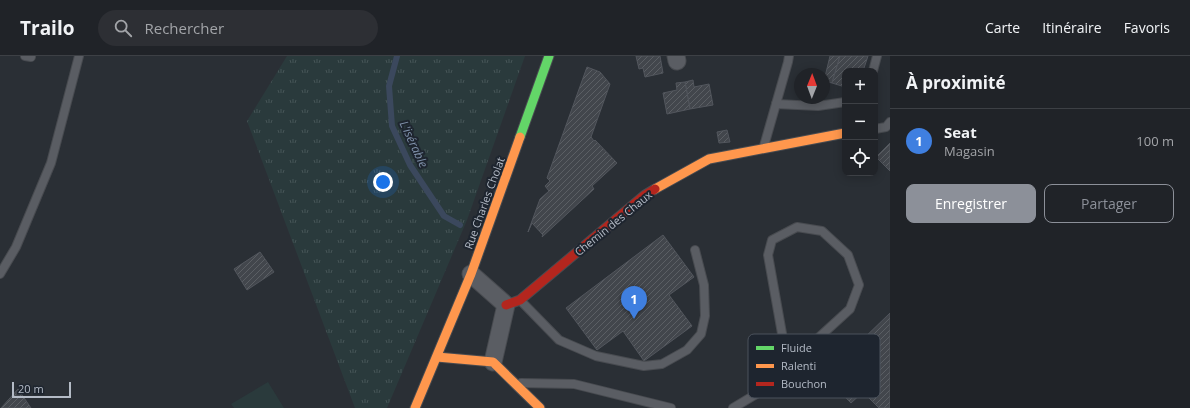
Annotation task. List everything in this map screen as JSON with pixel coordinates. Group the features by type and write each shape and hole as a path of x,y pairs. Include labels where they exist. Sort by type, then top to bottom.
{"street":[{"name":"Rue Charles Cholat","path":"415,408 471,274 549,56"},
{"name":"Chemin des Chaux","path":"513,302 645,195 709,159 842,134"},
{"path":"471,274 513,302 493,362"},
{"path":"437,357 493,362 540,408"}],"lane":[{"path":"25,56 31,56"},
{"path":"0,274 16,247 51,163 79,56"},
{"path":"763,149 789,56"},
{"path":"874,68 877,56"},
{"path":"776,104 818,106 842,102"},
{"path":"878,129 886,128 890,122"},
{"path":"782,334 768,255 772,240 797,227 822,231 848,255 859,285 850,309 823,334"},
{"path":"513,302 559,340 596,356 644,366 662,364 687,350 701,334 705,316 704,285 695,250"},
{"path":"514,383 574,384 671,408"},
{"path":"733,408 750,398"}],"green space":[{"path":"287,56 525,56 467,220 387,408 355,408 247,121"},
{"path":"268,382 284,408 234,408 231,404"}],"building":[{"path":"636,56 660,56 663,73 645,77 643,68 639,69"},
{"path":"830,56 840,56 832,83 830,82 830,68 827,68"},
{"path":"840,56 868,56 864,68 842,68 842,86 832,83"},
{"path":"587,67 600,72 610,84 591,137 617,163 592,186 594,189 542,237 543,235 532,223 528,232 540,199 549,191 545,186 550,181 547,178"},
{"path":"693,80 694,87 709,84 713,105 690,109 685,82"},
{"path":"685,82 690,109 667,114 663,93 677,90 676,83"},
{"path":"727,130 730,142 719,143 717,132"},
{"path":"890,143 890,171 878,159 878,155"},
{"path":"663,235 694,277 669,295 692,326 644,361 623,331 597,350 566,308"},
{"path":"260,252 274,272 247,290 234,269"},
{"path":"890,313 890,408 879,408 869,398 880,398 880,334 868,334"},
{"path":"18,389 31,408 1,408"},
{"path":"846,398 856,398 851,403"}],"waterway":[{"name":"L'isérable","path":"397,56 389,86 392,126 410,165 444,216 460,225"}],"traffic: fast":[{"path":"520,137 549,56"}],"traffic: slow":[{"path":"655,189 709,159 842,134"},
{"path":"415,408 471,274 520,137"},
{"path":"437,357 493,362 540,408"}],"traffic: jam":[{"path":"506,305 520,300 645,195 655,189"}],"place":[{"name":"Seat","path":"634,319"}]}
